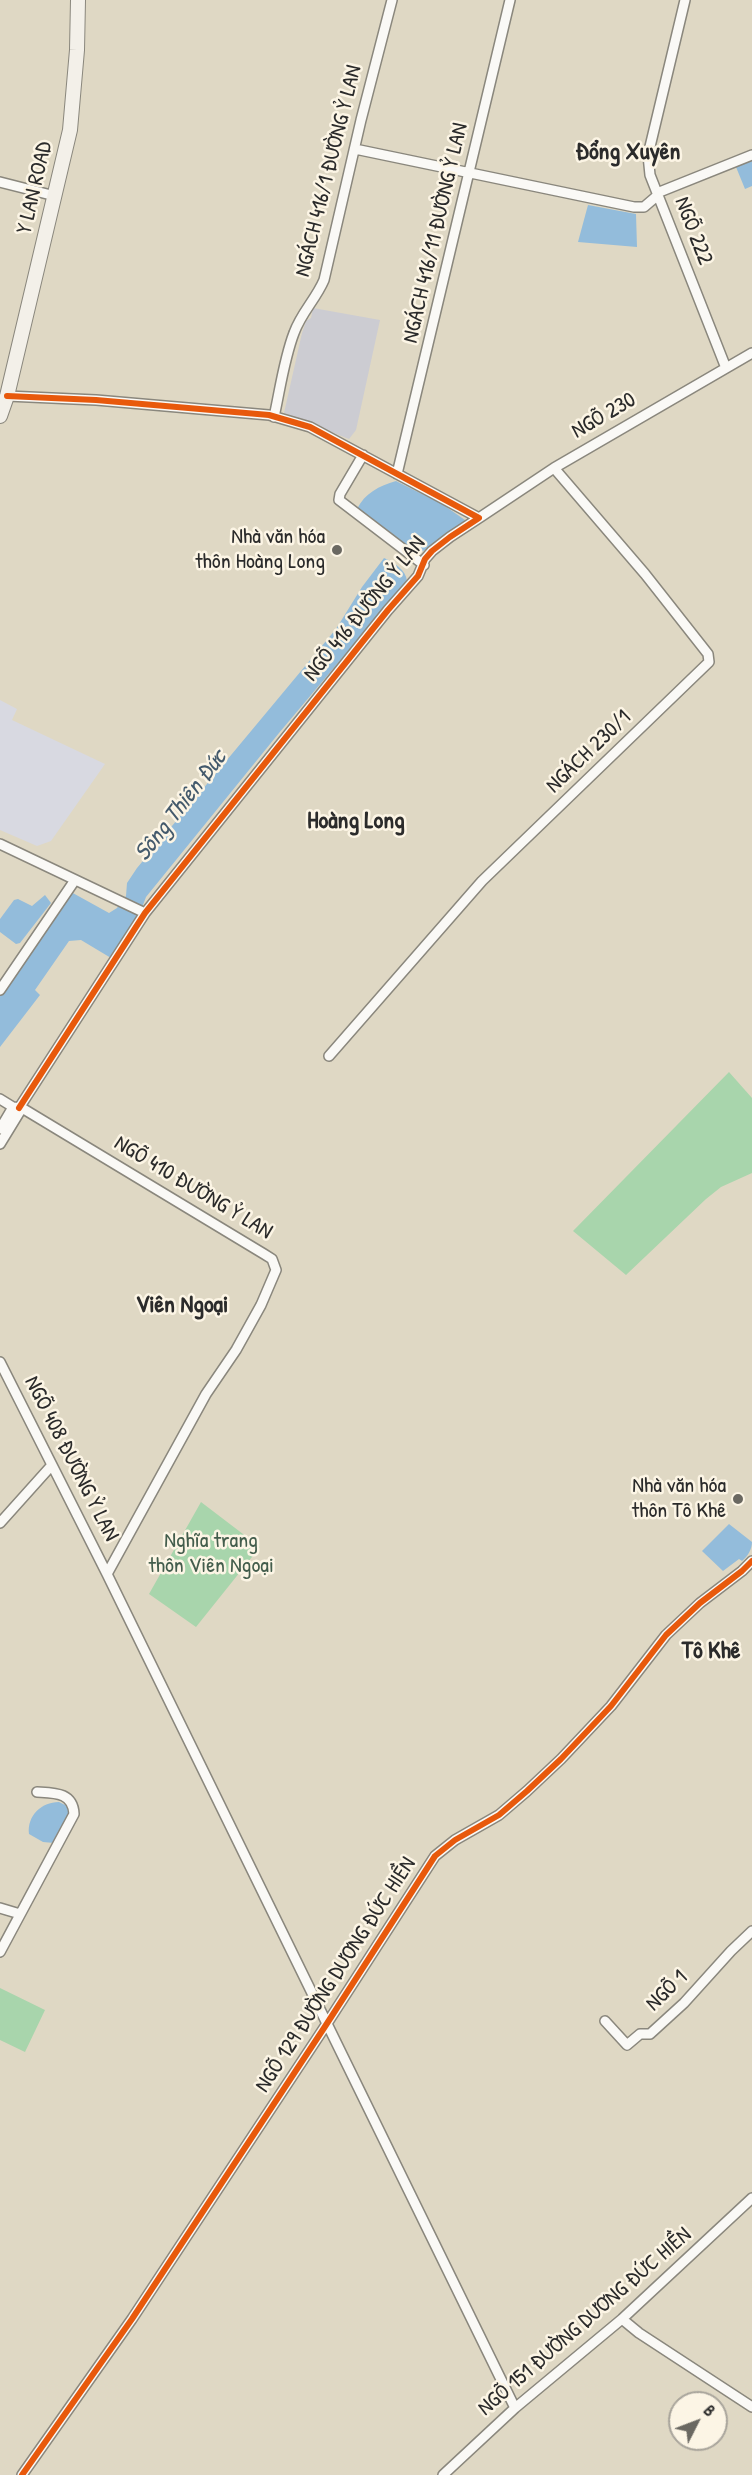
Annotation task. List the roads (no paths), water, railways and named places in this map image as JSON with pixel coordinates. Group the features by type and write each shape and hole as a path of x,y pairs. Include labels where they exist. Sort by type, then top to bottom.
{"main road":[{"name":"Y LAN ROAD","path":"0,416 7,396 70,130 77,50 78,0"}],"street":[{"name":"NGÁCH 416/1 ĐƯỜNG Ỷ LAN","path":"274,417 293,334 305,309 324,280 392,0"},
{"name":"NGÁCH 416/11 ĐƯỜNG Ỷ LAN","path":"397,474 510,0"},
{"name":"NGÕ 222","path":"685,0 648,154 650,175 726,368"},
{"path":"354,149 634,207 644,207 658,194 752,155"},
{"path":"0,182 55,196"},
{"name":"NGÕ 230","path":"479,518 554,468 752,353"},
{"path":"7,396 96,400 274,417 310,427 479,518"},
{"path":"363,455 340,494 339,500 424,565"},
{"name":"NGÁCH 230/1","path":"329,1056 482,881 709,662 708,654 645,574 554,468"},
{"name":"NGÕ 416 ĐƯỜNG Ỷ LAN","path":"18,1108 145,913 418,576 427,556 440,544 479,518"},
{"path":"0,844 145,913"},
{"path":"0,990 75,880"},
{"name":"NGÕ 410 ĐƯỜNG Ỷ LAN","path":"0,1099 264,1254 272,1259 276,1266 274,1276 249,1327 206,1394 107,1574"},
{"path":"0,1129 18,1108"},
{"path":"0,1144 18,1108"},
{"name":"NGÕ 408 ĐƯỜNG Ỷ LAN","path":"0,1362 107,1574 515,2408"},
{"path":"0,1523 52,1465"},
{"name":"NGÕ 129 ĐƯỜNG DƯƠNG ĐỨC HIỀN","path":"22,2475 132,2319 435,1856 455,1840 499,1815 527,1791 561,1759 610,1706 666,1635 700,1603 752,1561"},
{"path":"0,1952 74,1814 70,1800 63,1795 36,1792"},
{"path":"0,1908 20,1914"},
{"name":"NGÕ 1","path":"605,2021 627,2045 639,2034 650,2034 684,2003 752,1931"},
{"name":"NGÕ 151 ĐƯỜNG DƯƠNG ĐỨC HIỀN","path":"443,2475 515,2408 622,2319 752,2198"},
{"path":"622,2319 639,2333 752,2407"}],"water":[{"path":"752,161 752,186 745,189 736,167"},
{"path":"588,205 636,214 637,247 578,242"},
{"path":"396,481 442,504 465,520 442,540 415,554 357,509 373,491"},
{"path":"384,558 399,567 407,581 279,733 146,897 140,913 111,958 81,940 69,941 35,990 40,995 0,1047 0,996 71,892 109,913 117,908 126,896 127,883 137,868 336,629 362,587"},
{"path":"45,895 51,903 20,943 16,944 0,932 0,919 14,900 18,899 32,906"},
{"path":"729,1524 752,1542 752,1545 742,1561 739,1559 723,1571 702,1551"},
{"path":"59,1802 67,1806 70,1815 54,1843 43,1842 29,1834 30,1821 36,1811 46,1804"}],"place":[{"name":"Nhà văn hóa thôn Hoàng Long","path":"337,550"},
{"name":"Nhà văn hóa thôn Tô Khê","path":"738,1499"}],"district":[{"name":"Đổng Xuyên","path":"628,153"},
{"name":"Hoàng Long","path":"356,822"},
{"name":"Viên Ngoại","path":"182,1306"},
{"name":"Tô Khê","path":"711,1652"}],"water label":[{"name":"Sông Thiên Đức","path":"181,806"}],"park label":[{"name":"Nghĩa trang thôn Viên Ngoại","path":"211,1554"}]}
